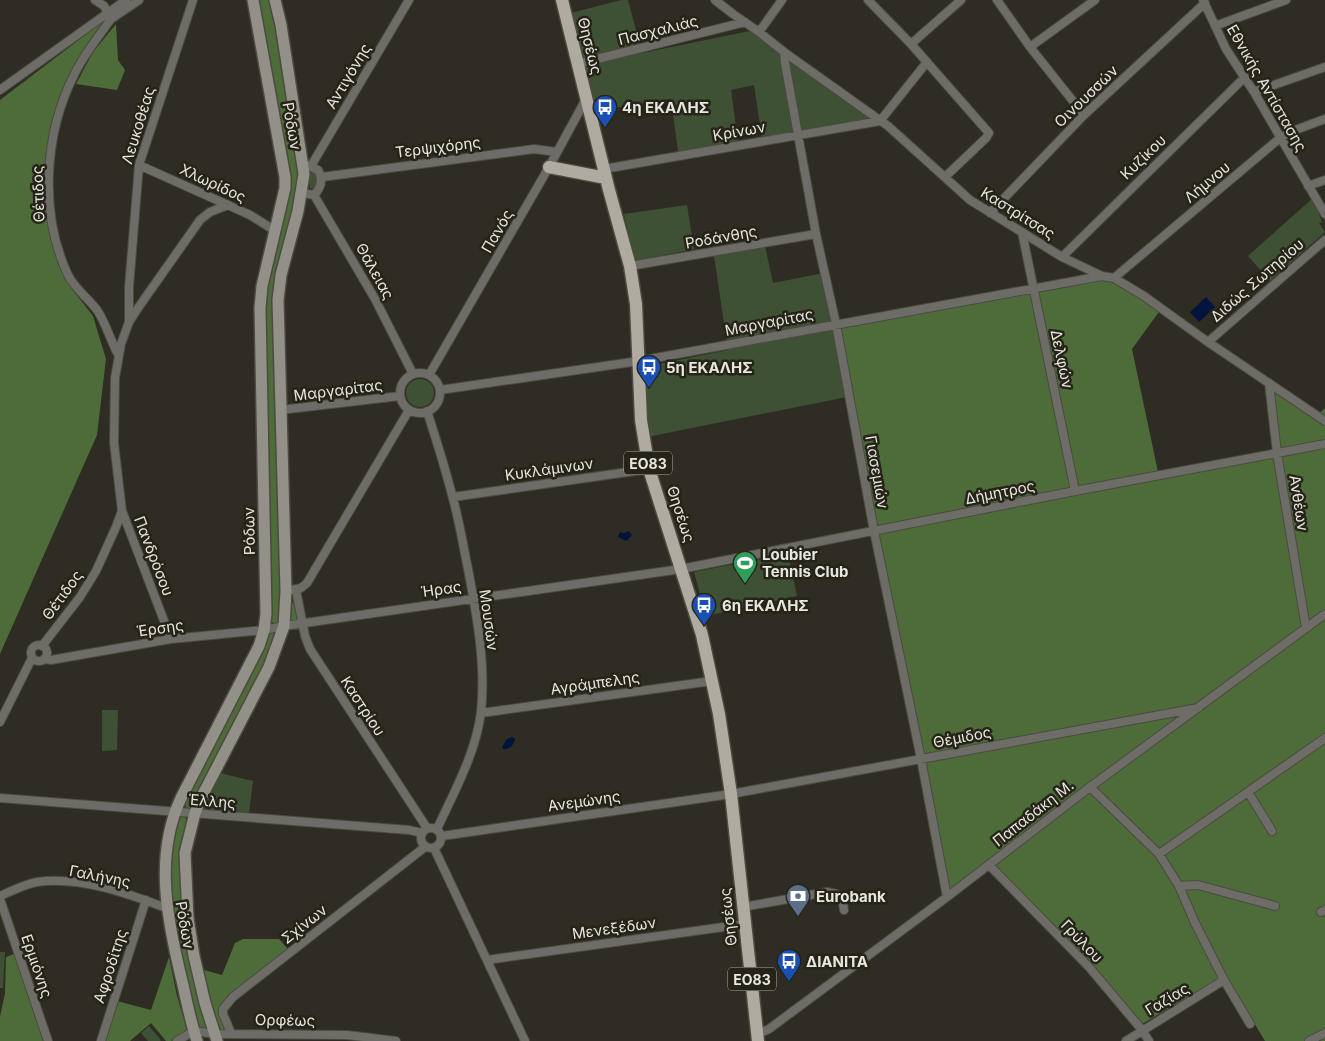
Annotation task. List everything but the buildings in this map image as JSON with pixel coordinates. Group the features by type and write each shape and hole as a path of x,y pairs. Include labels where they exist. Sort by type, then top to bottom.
{"main road":[{"name":"Θησέως","path":"562,0 630,266 636,304 640,420 649,469 702,636 712,681 731,794 758,1037"},
{"path":"549,167 605,173"}],"street":[{"path":"95,0 104,6 110,16"},
{"path":"110,16 126,0"},
{"path":"0,90 110,16 139,0"},
{"name":"Λευκοθέας","path":"129,322 129,287 138,165 177,43 193,0"},
{"name":"Ρόδων","path":"195,1036 166,908 168,839 175,811 259,646 266,614 260,308 262,286 285,188 285,177 253,0"},
{"name":"Ρόδων","path":"216,1037 194,956 188,918 185,853 195,813 269,668 280,642 291,591 280,410 278,300 307,166 275,0"},
{"name":"Αντιγόνης","path":"307,166 409,0"},
{"name":"Καστρίτσας","path":"715,0 880,121 970,200 1062,257 1102,276 1114,278 1144,296 1325,421"},
{"path":"760,32 782,0"},
{"path":"868,0 911,44 989,133 945,177"},
{"path":"911,44 961,0"},
{"path":"997,0 1030,47 1084,115"},
{"path":"1030,47 1095,0"},
{"path":"1215,26 1286,0"},
{"name":"Εθνικής Αντίστασης","path":"1204,2 1226,49 1254,92 1325,214"},
{"name":"Οινουσσών","path":"990,213 1084,115 1204,2"},
{"name":"Θέτιδος","path":"110,16 105,28 82,60 62,102 52,145 49,173 50,204 55,236 63,263 72,282 100,316 118,354"},
{"name":"Πασχαλιάς","path":"578,64 745,22"},
{"name":"Γιασεμιών","path":"784,52 816,234 836,324 874,531 921,758 947,897"},
{"path":"880,121 927,62"},
{"path":"1254,92 1325,67"},
{"name":"Κυζίκου","path":"1062,257 1244,78"},
{"name":"Πανός","path":"429,375 586,99"},
{"name":"Λήμνου","path":"1114,278 1280,138 1290,132 1325,119"},
{"name":"Κρίνων","path":"605,173 799,134 880,121"},
{"name":"Τερψιχόρης","path":"322,176 534,149 557,152"},
{"name":"Χλωρίδος","path":"138,165 250,215 274,230"},
{"path":"302,193 314,195 321,184 322,176 318,170 307,166"},
{"path":"1308,186 1325,180"},
{"name":"Θάλειας","path":"314,195 375,299 413,374"},
{"name":"Θέτιδος","path":"32,658 32,648 36,645 44,652 96,571 122,511 114,443 115,378 118,354 129,322 200,220 210,212 228,205"},
{"name":"Δελφών","path":"1022,232 1075,491"},
{"name":"Ροδάνθης","path":"630,266 816,234"},
{"name":"Διδώς Σωτηρίου","path":"1208,342 1325,240"},
{"name":"Μαργαρίτας","path":"440,390 639,361 1102,276"},
{"path":"413,374 429,375 434,379 440,390 439,399 427,412 418,413 409,410 403,404 400,396 401,387 405,379 413,374"},
{"name":"Ανθέων","path":"1269,382 1277,453 1306,628"},
{"name":"Μαργαρίτας","path":"280,410 400,396"},
{"path":"291,591 307,583 409,410"},
{"name":"Μουσών","path":"427,412 452,496 474,598 480,639 482,672 481,713 467,763 437,829"},
{"name":"Δήμητρος","path":"681,569 1325,444"},
{"name":"Κυκλάμινων","path":"452,496 649,469"},
{"name":"Πανδρόσου","path":"122,511 172,639"},
{"name":"Ήρας","path":"264,630 681,569"},
{"name":"Καστρίου","path":"291,591 310,649 424,831"},
{"name":"Παπαδάκη Μ.","path":"758,1037 947,897 1090,787 1325,614"},
{"name":"Έρσης","path":"32,658 37,660 44,652 51,660 172,639 264,630"},
{"path":"0,722 32,658"},
{"name":"Αγράμπελης","path":"481,713 712,681"},
{"name":"Θέμιδος","path":"731,794 1198,708"},
{"path":"1159,854 1325,738"},
{"path":"1090,787 1159,854 1179,886 1195,923 1224,980 1250,1024"},
{"path":"1248,792 1272,831"},
{"name":"Ανεμώνης","path":"442,836 731,794"},
{"name":"Έλλης","path":"0,798 424,831"},
{"path":"430,848 438,846 442,836 437,829 432,827 424,831 421,838 430,848 487,960 525,1041"},
{"name":"Σχίνων","path":"231,1033 223,1014 223,1009 233,997 430,848"},
{"name":"Γρύλου","path":"989,865 1089,967 1149,1041"},
{"name":"Γαλήνης","path":"0,898 35,882 51,881 83,883 111,889 166,908"},
{"path":"1179,886 1195,884 1275,906"},
{"path":"743,907 827,892 842,898 844,910"},
{"name":"Ερμιόνης","path":"0,898 48,1041"},
{"name":"Αφροδίτης","path":"101,1041 146,900"},
{"name":"Μενεξέδων","path":"487,960 744,924"},
{"name":"Γαζίας","path":"1126,1041 1224,980"},
{"name":"Ορφέως","path":"195,1036 216,1037 231,1033 396,1041"},
{"path":"1309,1041 1325,1033"},
{"path":"177,1041 195,1036"}],"green space":[{"path":"258,0 272,0 298,175 297,191 274,293 273,322 283,586 279,623 274,624 270,620 265,300 271,261 286,201"},
{"path":"621,0 628,0 642,53 750,31 872,119 762,138 754,85 731,90 738,142 678,152 671,99 596,111 571,13"},
{"path":"106,19 107,23 86,48 71,72 57,107 52,131 46,189 55,253 72,289 93,316 106,359 97,435 0,654 0,100"},
{"path":"116,24 118,60 125,70 117,90 76,84 93,52"},
{"path":"312,170 316,171 319,180 314,189 310,188 309,181"},
{"path":"1313,198 1322,222 1319,223 1325,232 1270,281 1248,256"},
{"path":"687,205 694,249 635,261 624,214"},
{"path":"765,246 773,283 824,273 847,397 647,437 645,367 728,350 714,256"},
{"path":"1102,278 1113,279 1161,309 1132,349 1158,472 1277,452 1269,383 1316,416 1325,408 1325,1041 1265,1041 1225,975 1142,1024 1068,939 1030,904 991,860 949,890 836,323"},
{"path":"420,379 430,383 434,393 430,403 420,407 410,403 406,393 410,383"},
{"name":"Loubier Tennis Club","path":"788,554 797,596 706,616 694,572"},
{"path":"289,600 297,606 299,621 286,623"},
{"path":"271,631 276,632 277,641 194,806 190,809 186,807 184,802 268,633"},
{"path":"102,710 118,710 117,750 102,751"},
{"path":"220,773 253,781 249,813 203,810"},
{"path":"185,817 187,821 181,862 207,1027 205,1030 197,1027 173,925 169,861 178,818"},
{"path":"243,939 279,939 288,949 229,995 221,1008 222,1020 226,1030 217,1030 204,970 222,975 235,943"},
{"path":"0,952 5,952 3,988 0,988"},
{"path":"16,953 45,1041 0,1041 0,1017 5,993 6,957"},
{"path":"169,957 177,996 187,1030 171,1041 166,1041 151,1023 130,1041 104,1041 117,1001 151,1010"},
{"path":"149,1026 160,1041 148,1041 141,1033"}],"water":[{"path":"1206,297 1215,307 1199,322 1190,312"},
{"path":"629,531 632,535 626,541 618,537 620,532"},
{"path":"512,737 515,739 512,745 507,749 503,749 502,747 507,739"}],"place":[{"name":"4η ΕΚΑΛΗΣ","path":"605,128"},
{"name":"5η ΕΚΑΛΗΣ","path":"649,388"},
{"name":"Loubier Tennis Club","path":"745,584"},
{"name":"6η ΕΚΑΛΗΣ","path":"704,626"},
{"name":"Eurobank","path":"798,917"},
{"name":"ΔΙΑΝΙΤΑ","path":"789,982"}]}
